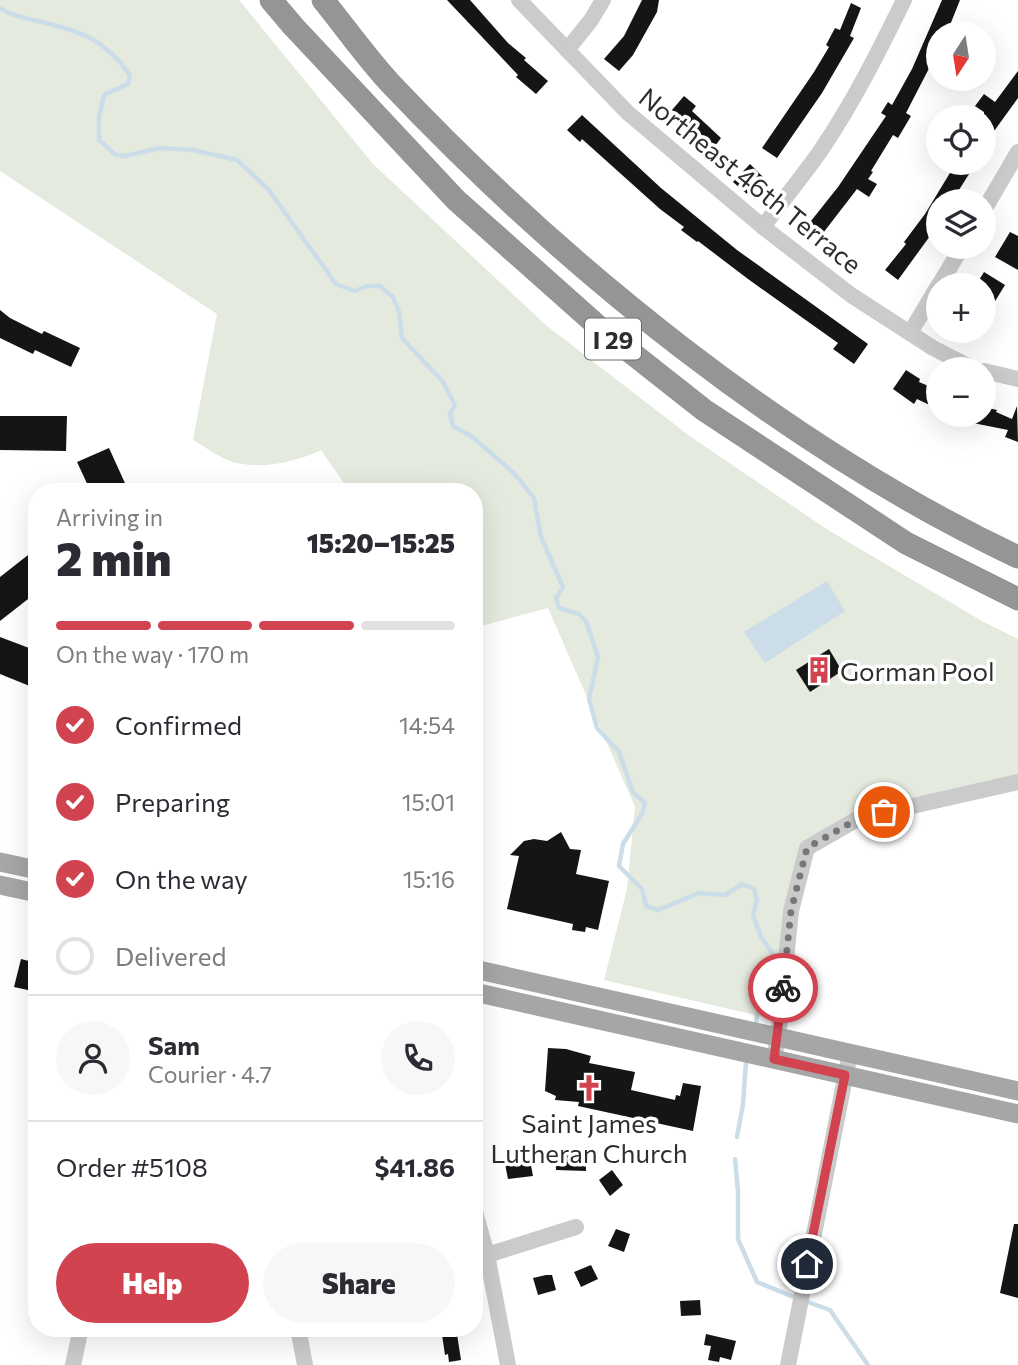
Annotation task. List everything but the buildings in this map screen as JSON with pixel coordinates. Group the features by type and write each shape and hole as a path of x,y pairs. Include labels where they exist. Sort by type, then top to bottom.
{"highway":[{"name":"I 29","path":"271,0 456,200 600,328 704,410 906,543 1018,599"},
{"name":"I 29","path":"323,0 388,81 498,190 602,282 713,370 812,441 931,512 1018,557"}],"main road":[{"path":"0,862 28,868"},
{"path":"0,885 28,892"},
{"path":"483,971 1018,1091"},
{"path":"483,994 1018,1114"}],"street":[{"name":"Northeast 46th Terrace","path":"519,0 628,113 763,227 851,295 953,357"},
{"path":"567,50 603,0"},
{"path":"763,227 838,123 904,0"},
{"path":"996,190 1018,152"},
{"path":"910,333 926,306"},
{"path":"996,374 1018,379"},
{"path":"774,1059 791,911 807,848 859,818 1018,782"},
{"path":"788,1365 850,1053"},
{"path":"487,1255 576,1227"},
{"path":"483,1241 508,1365"},
{"path":"73,1365 79,1337"},
{"path":"300,1337 305,1365"}],"shaded area":[{"path":"0,0 239,0 373,164 547,326 691,437 828,530 982,621 1018,639 1018,775 911,798 910,806 859,818 807,848 780,947 768,1018 604,980 627,889 635,807 548,608 483,626 483,483 344,483 321,450 290,461 255,465 228,460 193,440 217,314 0,171"}],"water":[{"path":"827,581 845,611 765,663 744,632"}],"waterway":[{"path":"0,8 8,13 52,24 90,38 121,63 130,76 128,84 104,95 99,117 99,140 116,155 125,156 160,148 193,150 237,160 268,189 336,284 355,291 367,286 380,286 393,297 399,312 402,338 443,382 455,405 450,414 453,426 471,436 513,472 534,498 541,537 563,587 556,598 559,608 579,614 586,621 598,657 589,699 597,728 619,752 633,792 645,803 643,812 623,844 619,866 642,889 646,906 658,910 699,893 725,895 742,884 754,889 757,900 753,915 761,937 777,960 774,975 761,988 756,1023"},
{"path":"737,1137 746,1062"},
{"path":"735,1159 738,1239 757,1282 796,1298"},
{"path":"805,1301 830,1310 868,1365"}],"way so far":[{"path":"783,988 791,911 807,848 859,818 884,812"}],"place":[{"name":"Gorman Pool","path":"819,670"},
{"name":"Saint James Lutheran Church","path":"589,1088"}],"route":[{"path":"783,988 774,1059 845,1075 807,1264"}]}
